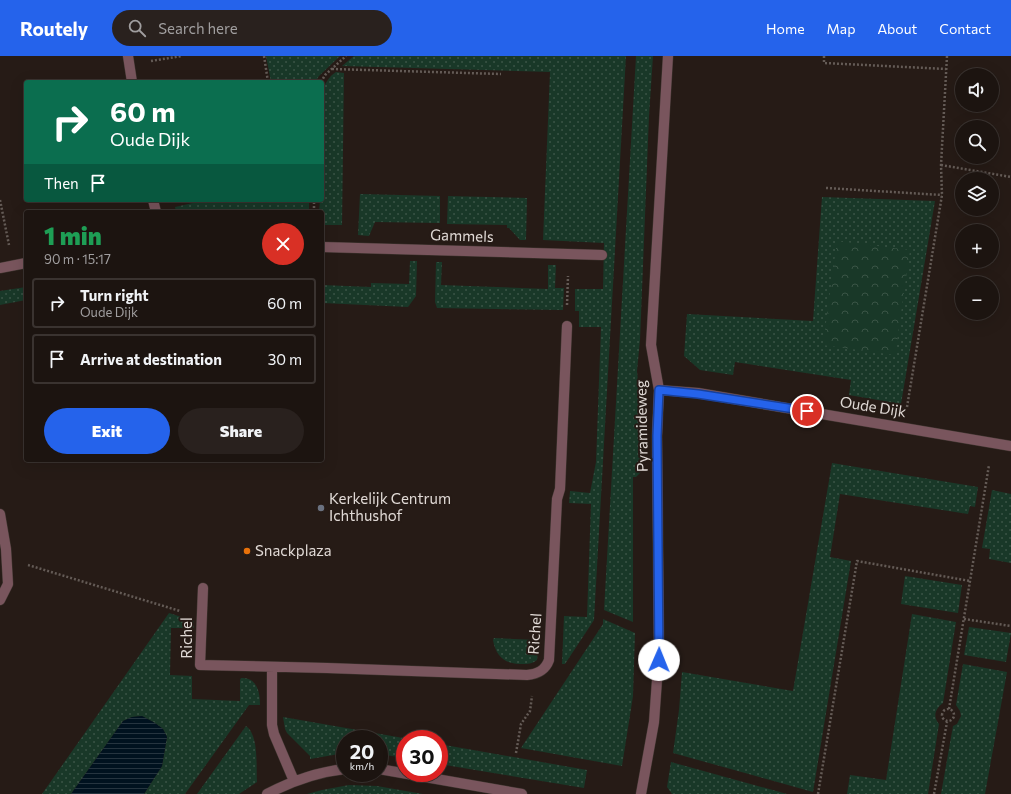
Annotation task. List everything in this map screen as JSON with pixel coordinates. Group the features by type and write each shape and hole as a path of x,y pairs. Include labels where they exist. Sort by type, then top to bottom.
{"street":[{"name":"Pyramideweg","path":"641,794 654,722 659,668 657,436 659,390 651,345 668,56"},
{"path":"129,61 132,80"},
{"name":"Gammels","path":"324,247 602,255"},
{"path":"0,268 24,263"},
{"name":"Richel","path":"203,588 200,665 527,675 543,670 549,660 557,499 560,489 567,326"},
{"name":"Oude Dijk","path":"659,390 698,394 1011,446"},
{"path":"0,514 7,560 8,584 0,600"},
{"path":"272,667 272,725 274,734 294,781"},
{"path":"267,794 294,781 316,773 336,770"},
{"path":"388,771 522,794"}],"path":[{"path":"129,61 182,56"},
{"path":"264,56 268,80"},
{"path":"322,80 325,75 346,56"},
{"path":"824,56 824,63 946,68"},
{"path":"904,428 942,195 941,165 947,56"},
{"path":"332,69 501,74"},
{"path":"941,165 1011,177"},
{"path":"826,188 942,195"},
{"path":"0,200 12,266"},
{"path":"567,326 568,254"},
{"path":"949,709 993,443"},
{"path":"7,560 25,564 202,618"},
{"path":"818,794 857,561 970,581"},
{"path":"964,618 1011,626"},
{"path":"516,753 521,724 530,711 534,674"},
{"path":"947,722 943,719 942,714 945,710 949,709"},
{"path":"947,722 952,721 955,716 953,711 949,709"},
{"path":"934,794 947,722"}],"green space":[{"path":"266,56 340,56 316,80 271,80"},
{"path":"354,56 626,56 594,620 565,664 562,664 564,616 587,617 591,504 569,503 570,491 590,493 596,462 601,327 579,327 579,311 575,311 575,289 603,289 604,243 543,240 550,72 342,66"},
{"path":"636,56 653,56 649,116 640,340 637,371 644,443 644,469 636,477 633,477 633,622 604,610"},
{"path":"336,72 344,73 342,225 324,225 324,210 319,210 320,202 324,202 324,88"},
{"path":"360,194 440,196 440,223 375,222 369,236 358,235"},
{"path":"448,196 527,198 526,240 520,240 509,228 507,228 507,225 447,224"},
{"path":"822,197 935,201 901,404 849,395 851,380 735,362 733,375 700,370 684,356 687,314 813,321"},
{"path":"197,202 309,202 309,210 176,210 175,207"},
{"path":"837,241 910,250 895,355 823,345"},
{"path":"410,261 417,261 416,296 408,307 324,303 324,285 371,287 371,283 409,284"},
{"path":"436,262 442,262 441,285 548,289 548,265 556,265 555,288 564,288 563,310 437,308 435,302"},
{"path":"24,287 24,300 0,305 0,291"},
{"path":"832,463 978,487 975,507 970,506 968,514 840,494 830,557 851,561 813,792 673,753 679,710 682,672 793,691"},
{"path":"992,490 1011,494 1011,563 989,559 990,549 982,548"},
{"path":"905,576 962,585 958,613 901,604"},
{"path":"169,613 194,621 194,628 171,628 170,675 192,676 192,699 240,701 240,680 241,678 246,678 251,680 256,686 260,705 249,705 185,794 144,794 162,766 167,737 163,729 142,716 132,717 123,721 71,794 42,794"},
{"path":"912,614 956,622 943,703 938,707 935,715 939,724 928,794 847,794 850,775 886,780"},
{"path":"603,619 635,633 633,696 622,766 521,748 603,624"},
{"path":"969,627 1011,633 1006,662 964,655"},
{"path":"494,638 537,640 539,643 537,660 526,664 516,664 506,661 496,651 493,640"},
{"path":"963,664 1007,672 985,794 941,794 953,726 957,724 961,716 956,705"},
{"path":"283,717 357,730 336,730 336,755 310,759 310,756 287,733"},
{"path":"246,726 250,730 255,743 257,782 239,794 197,794"},
{"path":"388,735 396,737 396,757 388,755"},
{"path":"448,746 587,770 584,788 448,765"},
{"path":"671,762 787,794 672,794 667,787"},
{"path":"349,785 377,786 423,794 307,794"}],"water":[{"path":"142,716 163,729 167,737 162,766 144,794 71,794 123,721 132,717"}],"place":[{"name":"Kerkelijk Centrum Ichthushof","path":"321,508"},
{"name":"Snackplaza","path":"247,551"}],"route":[{"path":"659,660 657,436 659,390 698,394 807,411"}]}
